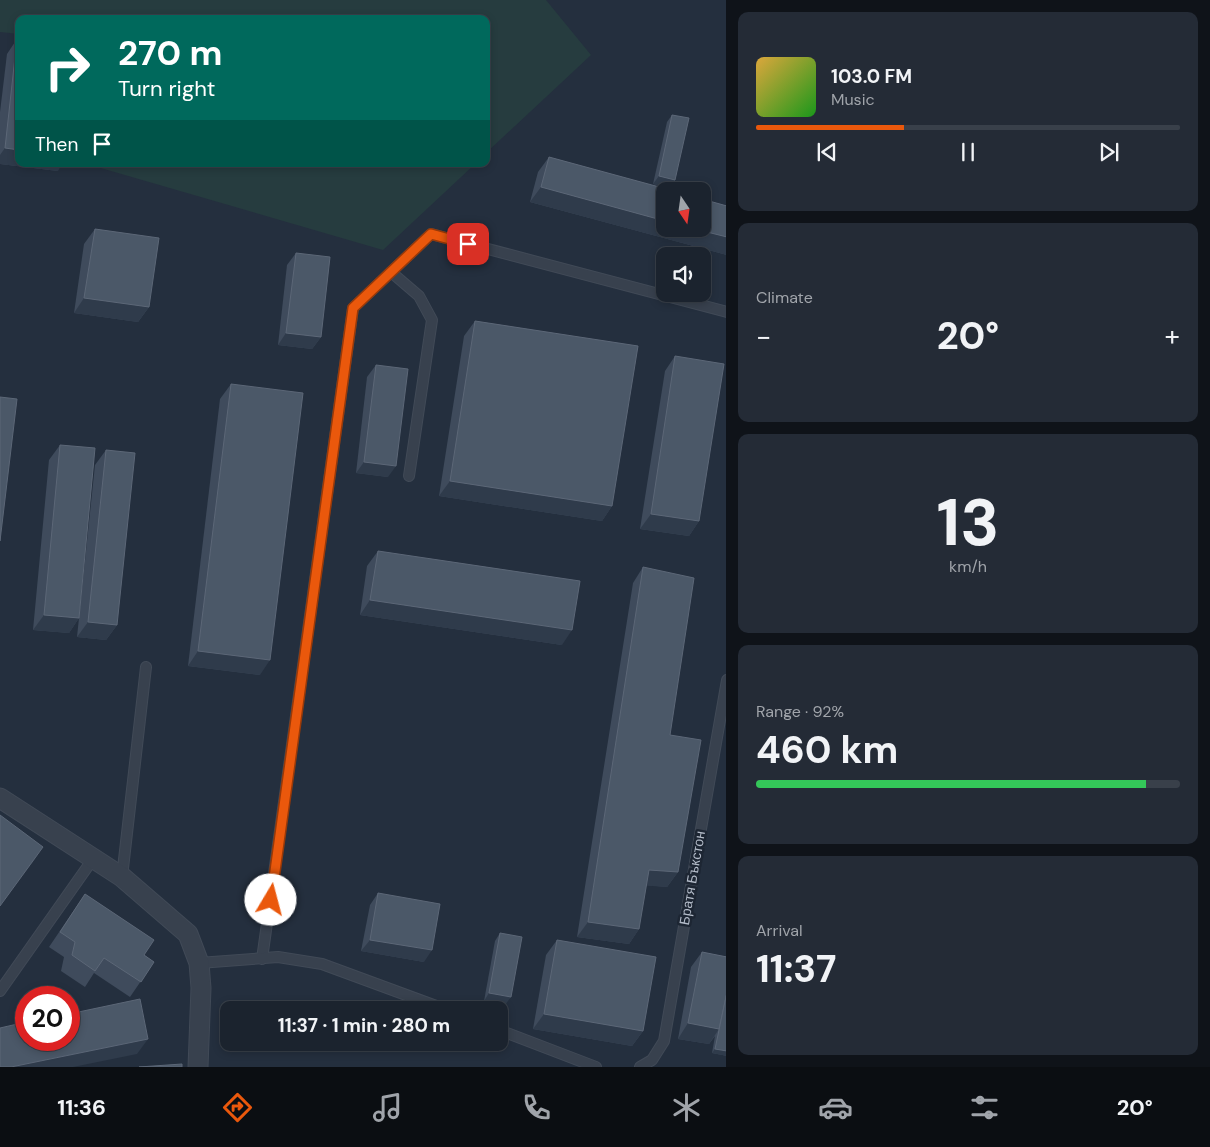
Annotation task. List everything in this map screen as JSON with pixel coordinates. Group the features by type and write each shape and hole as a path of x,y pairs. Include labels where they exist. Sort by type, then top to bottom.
{"street":[{"path":"0,798 122,877 188,934 199,963 201,988 198,1067"}],"lane":[{"path":"262,959 353,308 431,234 726,312"},
{"path":"391,272 419,296 432,320 409,476"},
{"path":"122,877 146,667"},
{"name":"Братя Бъкстон","path":"640,1067 652,1060 664,1041 726,680"},
{"path":"0,991 94,859"},
{"path":"199,963 278,957 322,964 423,1001"},
{"path":"508,1033 596,1067"}],"green space":[{"path":"0,0 546,0 591,55 490,149 490,15 15,15 15,34 0,32"},
{"path":"97,167 472,167 383,250"}],"building":[{"path":"15,57 15,149 5,148"},
{"path":"672,115 689,118 675,180 659,176"},
{"path":"549,157 656,186 656,219 541,187"},
{"path":"711,202 726,206 726,237 711,233"},
{"path":"95,229 159,238 149,307 84,298"},
{"path":"296,253 330,257 321,337 286,333"},
{"path":"475,321 638,346 612,506 450,481"},
{"path":"675,356 724,364 699,521 651,514"},
{"path":"376,365 408,369 396,466 364,462"},
{"path":"231,384 303,393 270,660 198,651"},
{"path":"0,397 17,399 0,541"},
{"path":"60,445 95,448 79,618 44,615"},
{"path":"106,450 135,453 117,625 88,622"},
{"path":"378,551 580,581 572,630 370,600"},
{"path":"643,567 694,578 670,735 701,740 678,872 649,870 639,929 588,922"},
{"path":"0,815 43,847 0,906"},
{"path":"378,893 440,904 432,950 370,940"},
{"path":"85,894 154,940 144,955 154,962 141,982 104,958 95,971 72,955 75,942 60,932"},
{"path":"500,933 522,937 511,997 489,993"},
{"path":"557,940 656,957 643,1031 544,1014"},
{"path":"702,952 726,957 726,997 719,1029 688,1023"},
{"path":"726,997 726,1051 715,1049"},
{"path":"140,999 148,1039 11,1067 0,1067 0,1028 15,1025 15,1051 80,1051 80,1012"},
{"path":"182,1064 182,1067 139,1067"}],"route":[{"path":"271,900 353,308 431,234 468,244"}]}
